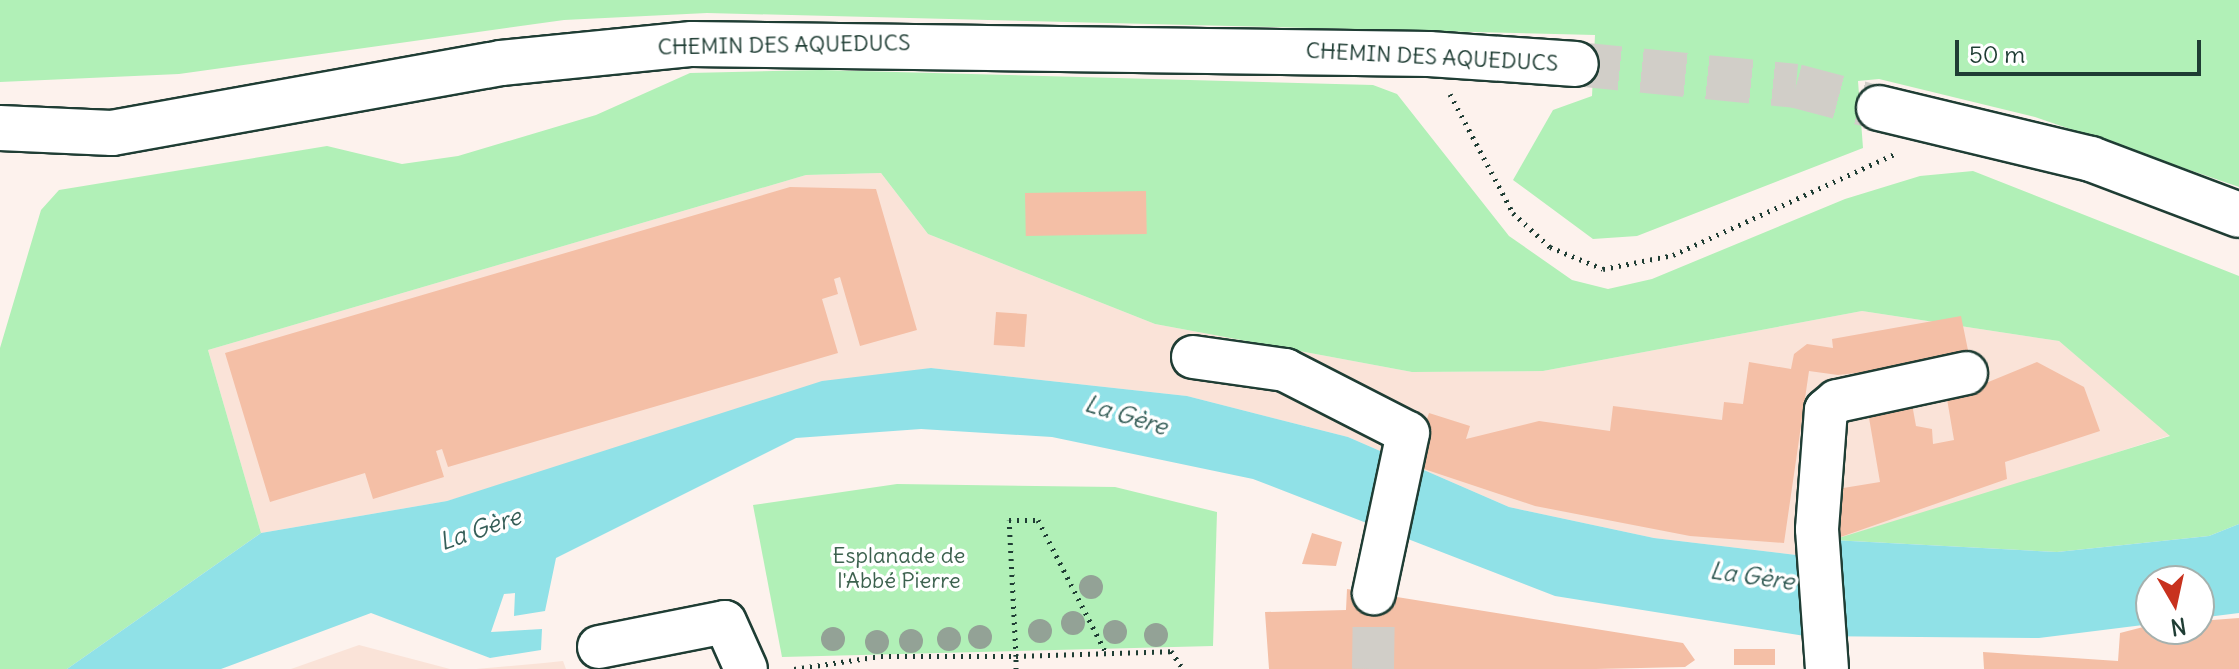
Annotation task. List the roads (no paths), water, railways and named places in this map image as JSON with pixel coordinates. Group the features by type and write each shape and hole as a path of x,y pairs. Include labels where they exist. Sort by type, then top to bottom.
{"main road":[{"name":"CHEMIN DES AQUEDUCS","path":"0,128 112,133 501,63 692,44 1429,54 1576,64"},
{"path":"1879,108 2091,159 2239,215"}],"lane":[{"path":"1193,357 1285,370 1408,433 1374,593"},
{"path":"1827,666 1818,541 1826,410 1837,401 1966,373"},
{"path":"599,647 725,622 746,669"}],"water":[{"name":"La Gère","path":"931,368 1187,396 1348,437 1509,507 1654,538 1796,555 1832,540 2057,552 2209,536 2239,524 2239,613 2215,616 2215,565 2135,565 2135,626 2039,638 1805,636 1555,596 1253,479 1052,437 921,429 796,438 556,558 545,611 514,616 515,593 504,594 491,632 542,629 541,650 490,658 371,613 221,669 67,669 261,533 447,501 822,381"}],"tunnel":[{"path":"1576,64 1796,86 1879,108"},
{"path":"1373,669 1374,593"}],"park label":[{"name":"Esplanade de l'Abbé Pierre","path":"899,568"}]}
